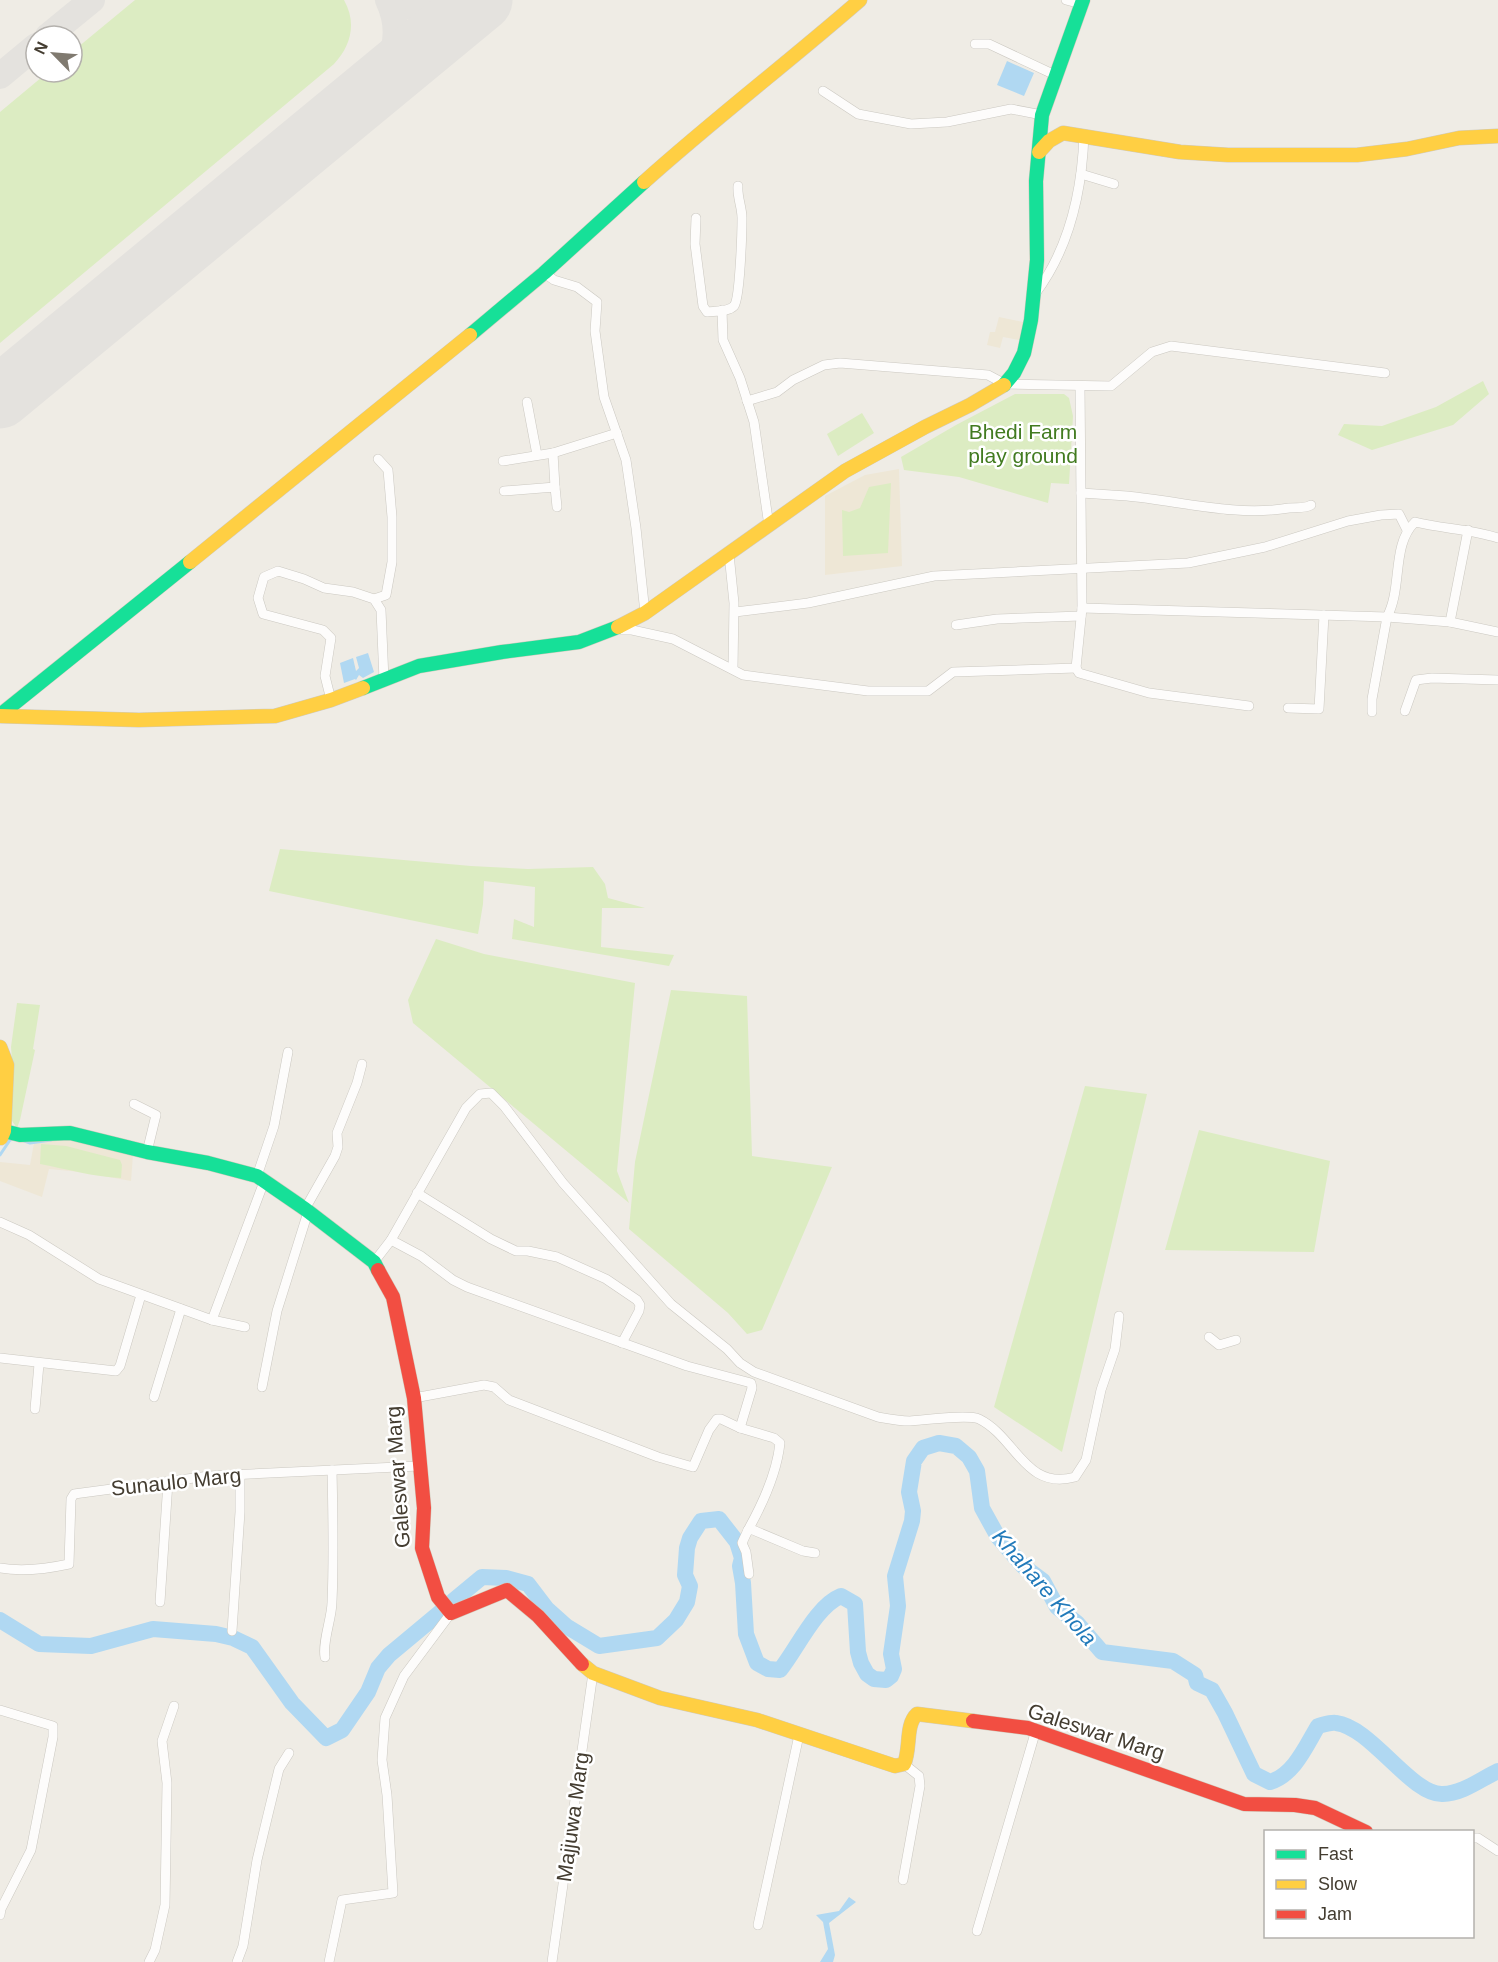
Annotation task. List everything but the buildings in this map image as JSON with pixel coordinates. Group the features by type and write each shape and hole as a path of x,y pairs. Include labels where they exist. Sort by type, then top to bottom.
{"street":[{"path":"0,715 341,441 544,273 700,132 800,53 860,0"},
{"path":"0,715 139,720 274,716 331,700 419,666 579,642 645,614 845,471 1005,384 1014,373 1024,353 1032,320 1037,260 1036,181 1042,115 1054,75 1082,2 1066,0"},
{"path":"975,44 989,44 1054,75"},
{"path":"823,91 858,114 911,124 947,122 1011,109 1042,115"},
{"path":"1039,152 1049,141 1063,133 1180,152 1228,155 1356,155 1407,149 1459,138 1498,136"},
{"path":"1034,296 1046,279 1065,238 1078,196 1084,135"},
{"path":"1080,174 1114,184"},
{"path":"696,218 695,244 703,306 707,312 731,308 736,303 738,293 742,216 737,196 738,186"},
{"path":"544,273 554,280 577,287 597,302 595,331 604,397 627,460 645,614"},
{"path":"722,310 723,340 754,422 769,526"},
{"path":"747,401 777,392 793,380 824,364 840,363 988,375 1005,384 1112,386 1152,352 1171,346 1384,373"},
{"path":"1080,386 1082,612 1076,668 1079,673 1089,677 1149,693 1249,706"},
{"path":"526,402 537,455"},
{"path":"503,461 553,453 617,434"},
{"path":"553,453 557,507"},
{"path":"331,700 325,676 331,638 323,630 263,614 258,598 264,577 278,571 324,588 353,592 374,599 386,595 392,562 392,518 388,470 378,459"},
{"path":"504,491 555,487"},
{"path":"1081,493 1260,511 1311,505"},
{"path":"735,612 808,603 934,576 1188,563 1265,547 1348,521 1382,515 1399,514 1407,530"},
{"path":"1372,712 1372,699 1387,617 1392,608 1397,587 1396,572 1407,530 1415,522 1498,538"},
{"path":"1450,622 1468,531"},
{"path":"729,554 735,612 733,669"},
{"path":"374,599 381,610 384,680"},
{"path":"956,625 1082,612 1324,615 1450,622 1498,632"},
{"path":"1288,708 1319,709 1324,615"},
{"path":"609,631 632,630 673,639 743,675 868,690 928,692 953,672 1076,668"},
{"path":"1405,711 1416,680 1432,678 1498,680"},
{"path":"0,1047 7,1065 2,1135"},
{"path":"212,1320 262,1187 260,1178 274,1126 288,1052"},
{"path":"262,1388 277,1311 294,1251 307,1211 335,1156 338,1147 338,1133 362,1064"},
{"path":"374,1262 391,1240 466,1108 480,1094 491,1093 504,1106 563,1183 671,1304 700,1326 740,1363 754,1372 878,1417 910,1421 976,1417 994,1428 1030,1469 1049,1479 1064,1480 1075,1477 1086,1460 1101,1390 1115,1349 1119,1316"},
{"path":"134,1104 156,1115 147,1152"},
{"name":"Galeswar Marg","path":"2,1135 70,1133 147,1152 208,1163 260,1178 374,1262 393,1297 414,1398 424,1508 422,1548 438,1597 451,1613"},
{"path":"417,1193 490,1239 516,1251 557,1257 606,1279 637,1300 640,1305 639,1311 622,1342"},
{"path":"0,1222 29,1235 99,1279 212,1320 245,1328"},
{"path":"391,1240 421,1256 460,1284 687,1366 752,1383 740,1428"},
{"path":"0,1358 116,1371 120,1366 141,1295"},
{"path":"154,1397 181,1309"},
{"path":"1209,1337 1219,1345 1236,1340"},
{"path":"35,1409 39,1364"},
{"path":"414,1398 484,1385 494,1387 509,1400 687,1467 693,1467 697,1461 708,1430 717,1419 774,1438 780,1443 769,1483 742,1543 746,1552 749,1574"},
{"name":"Sunaulo Marg","path":"0,1568 22,1570 52,1568 69,1564 71,1499 74,1494 209,1476 419,1466"},
{"path":"324,1657 323,1650 333,1601 332,1470"},
{"path":"232,1631 240,1512 240,1474"},
{"path":"160,1602 168,1482"},
{"path":"748,1530 803,1551 815,1553"},
{"path":"329,1962 342,1900 393,1893 387,1795 382,1760 385,1718 404,1676 451,1613 507,1590 538,1616 574,1657 593,1672 660,1698 757,1720 895,1766 904,1764 919,1776 920,1786 903,1880"},
{"name":"Majjuwa Marg","path":"552,1962 593,1672"},
{"path":"149,1962 155,1950 165,1905 167,1783 162,1741 174,1706"},
{"path":"0,1710 53,1726 53,1737 31,1850 1,1909 0,1916"},
{"name":"Galeswar Marg","path":"904,1764 907,1758 912,1720 917,1714 1036,1730 1221,1797 1244,1804 1295,1805 1315,1808 1362,1830"},
{"path":"977,1931 1036,1730"},
{"path":"758,1925 799,1735"},
{"path":"237,1962 243,1946 257,1860 279,1769 289,1753"},
{"path":"1474,1838 1478,1838 1498,1851"}],"shaded area":[{"path":"999,317 1023,322 1019,340 1003,337 1000,348 987,345 990,332 995,332"},
{"path":"899,469 902,566 825,575 825,496 865,475"},
{"path":"76,1138 133,1154 131,1181 49,1169 42,1197 0,1181 0,1162 30,1165 34,1143"}],"green space":[{"path":"135,0 344,0 351,26 345,50 334,64 0,343 0,112 34,84 84,84 84,42"},
{"path":"1483,381 1489,394 1453,425 1372,450 1338,435 1344,424 1382,426 1436,407"},
{"name":"Bhedi Farm play ground","path":"1015,394 1064,394 1069,398 1073,416 1069,484 1051,483 1048,503 959,477 904,470 901,457"},
{"path":"862,413 874,433 838,456 827,434"},
{"path":"891,483 888,553 843,556 842,510 849,512 860,508 869,487"},
{"path":"280,849 471,866 528,869 593,867 605,884 608,898 645,908 602,908 601,947 674,955 669,966 512,939 514,919 534,927 535,887 484,881 478,934 269,891"},
{"path":"436,939 484,954 635,983 617,1171 629,1203 413,1023 408,1000"},
{"path":"671,990 747,996 752,1156 832,1167 762,1330 747,1334 728,1313 629,1229 635,1162"},
{"path":"17,1003 40,1005 33,1049 35,1050 17,1128 10,1118 13,1073 11,1047"},
{"path":"1085,1086 1147,1094 1062,1452 994,1407"},
{"path":"1199,1130 1330,1161 1314,1252 1165,1250"},
{"path":"41,1144 66,1146 120,1160 121,1178 40,1164"}],"water":[{"path":"1007,61 1034,73 1024,96 997,85"},
{"path":"368,653 374,672 363,678 359,675 356,680 344,683 340,663 353,658 356,671 359,668 356,657"},
{"path":"849,1897 856,1902 829,1923 835,1955 833,1962 820,1962 828,1949 823,1922 816,1915 839,1911"}],"waterway":[{"path":"0,1155 13,1139"},
{"path":"22,1140 30,1143 51,1140"},
{"name":"Khahare Khola","path":"453,1601 482,1577 506,1578 528,1584 547,1609 566,1626 599,1646 657,1638 676,1620 687,1602 690,1586 685,1575 690,1538 701,1521 719,1519 737,1542 742,1558 740,1566 746,1634 757,1663 768,1669 780,1670 815,1618 832,1601 841,1596 855,1604 858,1652 861,1663 867,1674 874,1679 886,1680 894,1669 891,1654 898,1606 895,1576 912,1521 913,1511 909,1492 914,1461 923,1448 939,1443 956,1446 969,1457 977,1471 982,1508 998,1537 1023,1566 1043,1581 1057,1607 1077,1623 1102,1652 1173,1661 1195,1675 1197,1683 1212,1690 1254,1774 1270,1782 1286,1773 1298,1759 1318,1726 1329,1723 1349,1727 1363,1736 1418,1784 1431,1792 1443,1794 1457,1792 1498,1771"},
{"name":"Khahare Khola","path":"0,1620 39,1644 91,1646 153,1629 216,1634 233,1638 252,1647 292,1703 326,1738 342,1730 368,1692 378,1668 389,1655 443,1610"}],"taxiway":[{"path":"63,24 92,0"},
{"path":"368,93 384,72 393,50 395,26 388,0"},
{"path":"397,0 417,9 438,11 458,8 478,0"},
{"path":"0,76 24,56"}],"runway":[{"path":"0,397 481,0"}],"traffic: fast":[{"path":"1004,385 1014,373 1024,353 1031,320 1037,260 1036,181 1042,115 1083,0"},
{"path":"470,335 544,273 644,182"},
{"path":"0,715 190,562"},
{"path":"363,688 419,666 579,642 618,627"},
{"path":"4,1131 20,1135 70,1133 257,1176 305,1209 374,1262 378,1270"}],"traffic: slow":[{"path":"644,182 860,0"},
{"path":"1039,152 1049,141 1063,133 1180,152 1228,155 1357,155 1407,149 1459,138 1498,136"},
{"path":"190,562 470,335"},
{"path":"618,627 645,613 845,471 1004,385"},
{"path":"0,716 139,720 275,716 363,688"},
{"path":"0,1047 7,1065 4,1131 1,1138"},
{"path":"582,1664 593,1673 660,1698 757,1720 895,1766 904,1764 909,1731 917,1714 973,1721"}],"traffic: jam":[{"path":"378,1270 393,1297 414,1398 424,1508 422,1548 438,1597 451,1613 507,1590 538,1616 582,1664"},
{"path":"973,1721 1028,1728 1244,1804 1295,1805 1315,1808 1362,1830"}]}
